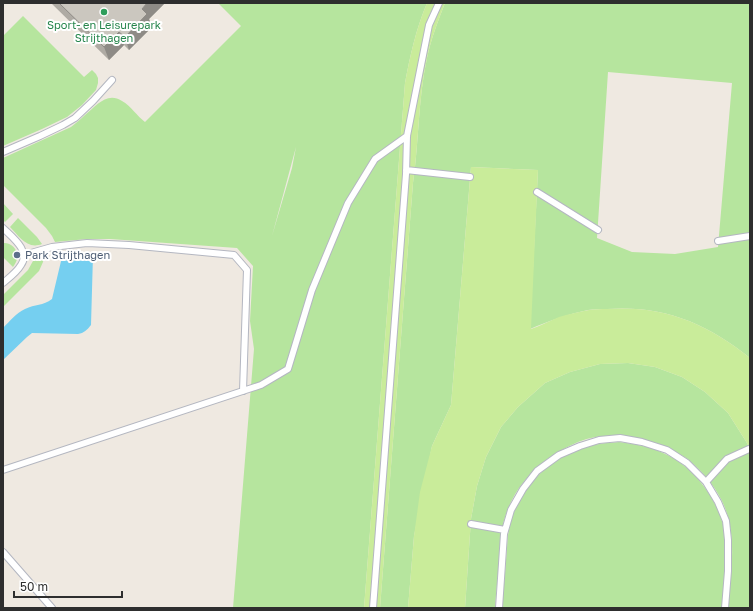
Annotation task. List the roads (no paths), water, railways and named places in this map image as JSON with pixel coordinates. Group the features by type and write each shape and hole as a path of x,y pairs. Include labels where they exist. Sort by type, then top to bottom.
{"lane":[{"path":"373,608 406,170 407,136 429,25 439,3"},
{"path":"3,152 40,136 75,118 112,80"},
{"path":"3,470 261,385 288,369 312,290 348,203 375,159 407,136"},
{"path":"406,170 470,177"},
{"path":"537,192 598,230"},
{"path":"3,228 19,244 24,255 21,265 3,283"},
{"path":"718,241 750,236"},
{"path":"24,255 52,247 86,243 144,246 234,255 247,270 243,391"},
{"path":"499,608 506,530 511,510 523,488 537,471 559,455 599,440 620,438 642,442 667,450 687,463 706,482 718,502 726,521 728,540 728,571 725,608"},
{"path":"706,482 727,459 749,449"},
{"path":"471,524 506,530"},
{"path":"3,552 52,608"}],"water":[{"path":"89,253 93,255 91,325 85,331 78,334 32,333 3,360 3,328 13,317 22,311 52,299 62,257 65,254"}],"place":[{"name":"Sport- en Leisurepark Strijthagen","path":"104,12"},
{"name":"Park Strijthagen","path":"17,255"}]}
